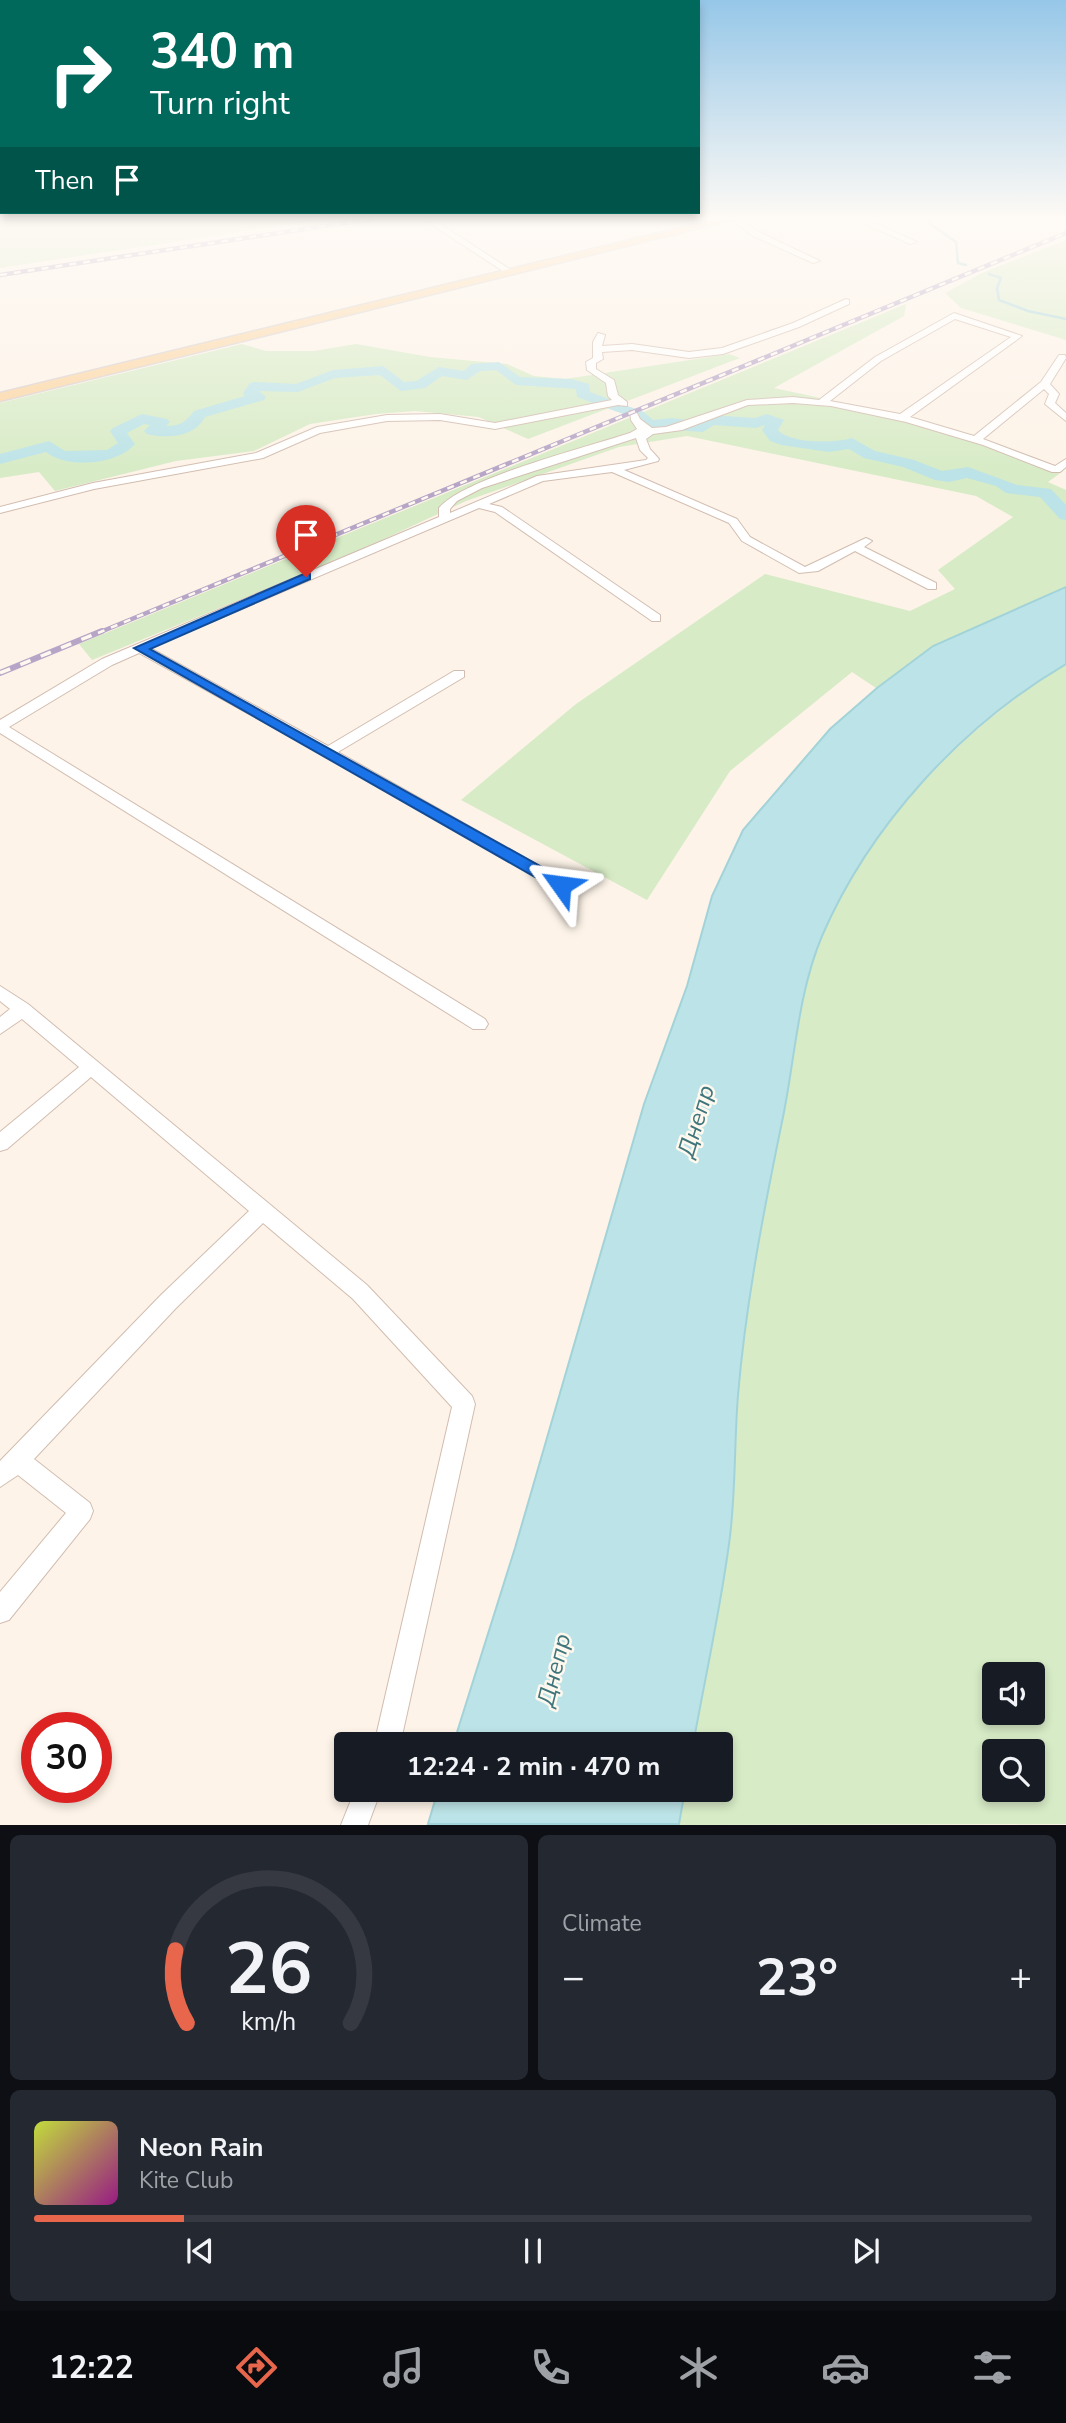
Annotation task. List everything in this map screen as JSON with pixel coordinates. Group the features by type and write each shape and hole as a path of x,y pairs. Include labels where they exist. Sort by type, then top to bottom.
{"main road":[{"path":"0,397 383,304"}],"street":[{"path":"599,349 632,347 689,355 723,351 796,325 841,304"},
{"path":"821,403 878,359 954,316 1018,336 900,419"},
{"path":"445,519 444,508 453,499 478,486 643,430 626,407 613,396 611,382 592,370 591,362 598,359 597,342 601,335"},
{"path":"975,440 1045,384 1062,357"},
{"path":"1045,384 1054,394 1050,404 1066,418"},
{"path":"479,1024 0,727 107,662 541,478 613,470 654,459 642,444 641,438 650,431 681,428 753,401 798,399 821,403 900,419 975,440 1061,472 1066,462"},
{"path":"0,510 93,486 259,456 317,430 387,418 440,417 495,426 626,407"},
{"path":"639,423 650,431"},
{"path":"613,470 727,518 746,539 794,568 814,569 860,544 932,586"},
{"path":"478,505 498,509 656,618"},
{"path":"140,648 561,885"},
{"path":"328,752 459,674"},
{"path":"0,992 360,1292 464,1404 393,1732"},
{"path":"0,1027 22,1009"},
{"path":"0,1143 91,1067"},
{"path":"0,1476 19,1460 147,1321 263,1211"},
{"path":"0,1611 82,1511 19,1460"},
{"path":"354,1825 363,1802"}],"green space":[{"path":"906,304 904,316 774,388 867,408 975,437 1063,471 1048,482 1066,490 1066,587 933,646 876,688 852,672 730,771 647,900 461,800 576,704 765,574 910,611 955,589 938,570 1013,517 976,496 687,436 619,447 466,501 356,552 92,660 79,644"},
{"path":"957,304 1066,304 1066,340 961,308"},
{"path":"242,344 266,351 314,351 356,344 430,357 507,364 534,376 565,379 729,354 740,358 528,439 479,417 415,411 310,424 254,451 176,461 55,491 39,472 0,478 0,403"},
{"path":"1066,664 1066,1824 679,1825 683,1802 733,1802 733,1732 695,1732 729,1544 741,1360 751,1290 807,980 822,936 842,894 866,855 924,782 956,748 991,718"}],"water":[{"name":"Днепр","path":"1066,587 1066,664 991,717 923,781 866,855 842,895 814,958 802,1003 751,1290 741,1360 729,1544 695,1732 457,1732 515,1548 644,1104 687,986 712,896 743,830 830,729 877,688 933,646"},
{"path":"434,1802 683,1802 679,1824 428,1824"}],"waterway":[{"path":"1010,304 1066,319"},
{"path":"0,459 49,446 61,456 111,455 127,444 118,431 142,419 162,422 152,431 177,431 194,424 199,414 259,397 250,393 255,386 298,388 333,374 383,370 401,387 420,385 439,371 467,376 476,367 499,366 516,381 571,383 584,387 582,394 639,415 649,425 673,423 703,427 710,420 756,423 767,419 776,420 770,430 781,440 829,448 852,443 870,455 909,463 940,476 968,472 1002,482 1012,489 1045,493 1066,515"}],"railway":[{"path":"98,633 894,304"},
{"path":"0,673 102,631"}],"route":[{"path":"306,577 140,648 451,820 561,885"}]}
